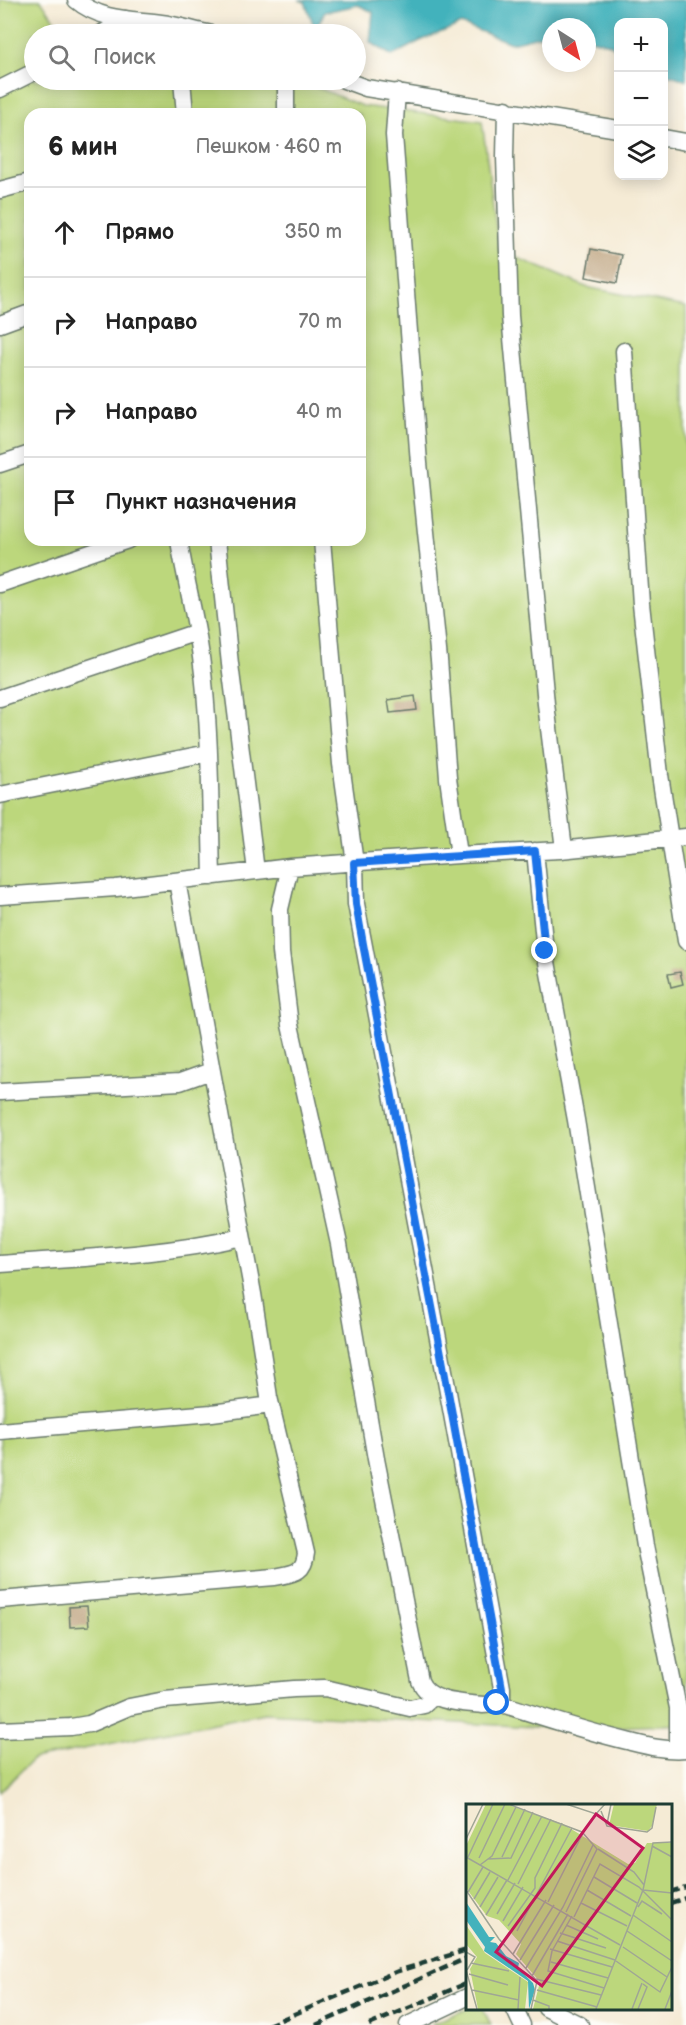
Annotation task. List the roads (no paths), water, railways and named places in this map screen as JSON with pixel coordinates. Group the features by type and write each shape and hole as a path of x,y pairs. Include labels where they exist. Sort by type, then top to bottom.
{"street":[{"path":"76,0 96,13 110,18 146,24"},
{"path":"119,24 126,20"},
{"path":"0,89 24,77"},
{"path":"366,88 614,128"},
{"path":"183,90 184,108"},
{"path":"286,90 286,108"},
{"path":"397,92 394,135 418,451 439,660 448,778 459,855"},
{"path":"506,109 505,157 510,316 546,704 564,849"},
{"path":"668,139 686,142"},
{"path":"0,190 24,184"},
{"path":"0,324 24,315"},
{"path":"624,351 641,604 669,838 686,940"},
{"path":"0,464 24,456"},
{"path":"0,584 111,546"},
{"path":"180,546 197,632 204,689 212,877"},
{"path":"218,546 256,871"},
{"path":"323,546 341,765 354,863 356,904 439,1342 502,1688 502,1704"},
{"path":"0,698 197,632"},
{"path":"0,795 208,753"},
{"path":"0,896 116,888 290,867 564,849 686,837"},
{"path":"290,867 280,909 281,952 290,1025 339,1244 374,1448 423,1689 434,1696 452,1701 486,1705 502,1704 599,1735 669,1750 682,1749 678,1708 645,1546 576,1120 545,951 535,851"},
{"path":"0,1600 275,1577 301,1569 305,1562 306,1552 271,1405 243,1237 177,881"},
{"path":"0,1092 180,1082 211,1071"},
{"path":"0,1264 124,1254 218,1243 243,1237"},
{"path":"0,1431 213,1413 271,1405"},
{"path":"0,1730 71,1727 89,1724 129,1707 156,1702 294,1689 325,1688 410,1708 424,1705 434,1696"},
{"path":"408,2025 466,1997"},
{"path":"515,2010 522,2025"},
{"path":"550,2010 580,2025"}],"water":[{"path":"299,0 686,0 686,80 668,74 668,18 614,18 614,48 610,44 596,40 596,18 542,18 542,35 511,43 461,24 420,41 392,56 370,42 373,12 358,5 325,12 318,24 313,24 305,2"}],"railway":[{"path":"671,1892 686,1887"},
{"path":"671,1903 686,1898"},
{"path":"268,2025 398,1971 466,1950"},
{"path":"316,2025 466,1958"},
{"path":"369,2025 466,1983"}]}
